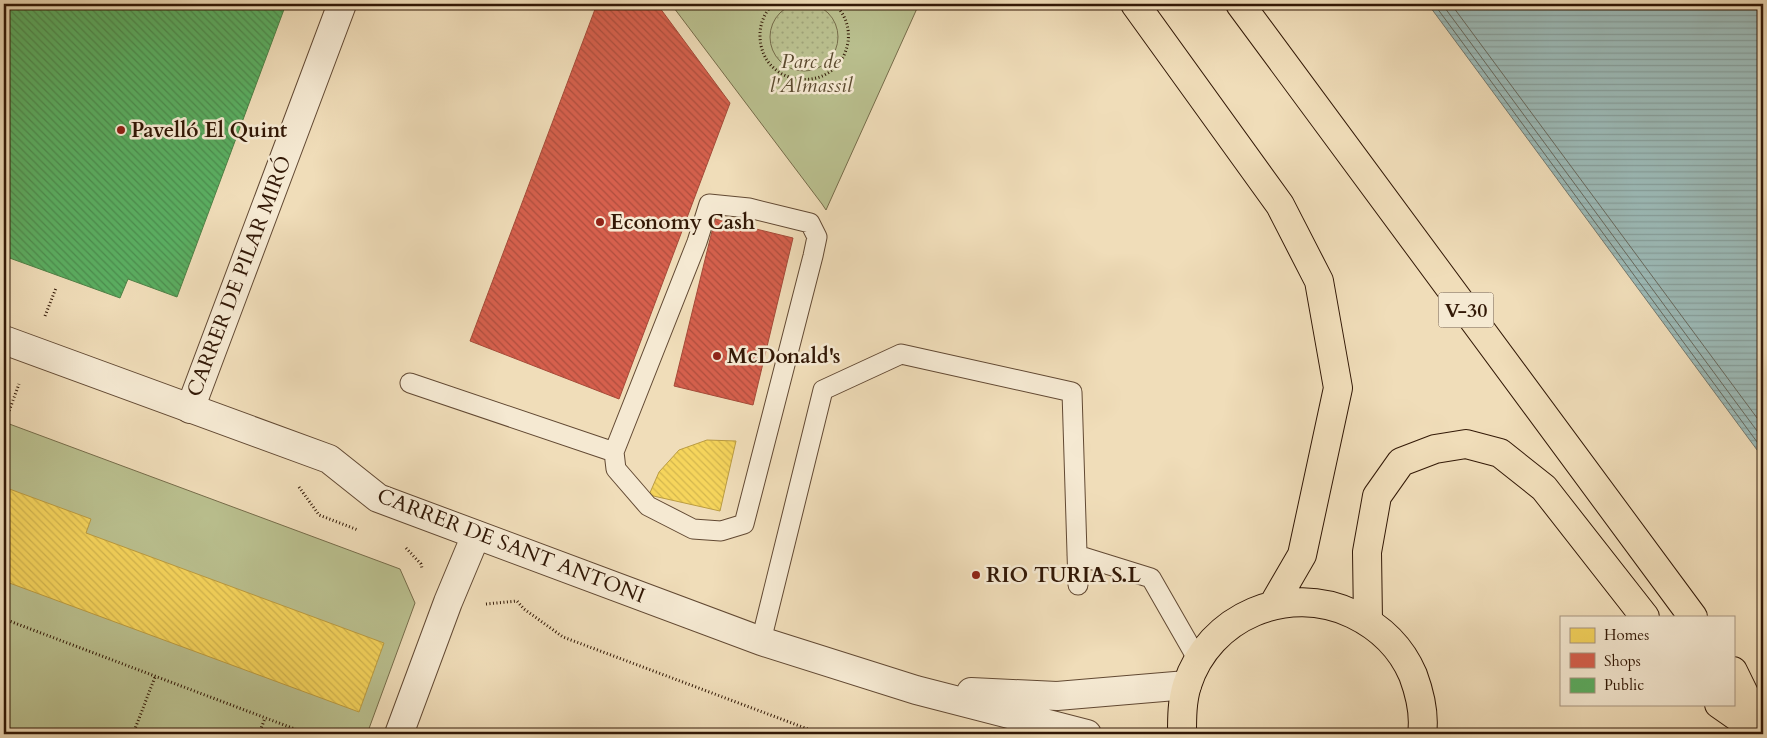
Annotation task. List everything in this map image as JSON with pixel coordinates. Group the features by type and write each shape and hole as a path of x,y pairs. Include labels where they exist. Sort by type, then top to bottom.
{"highway":[{"path":"1135,4 1280,205 1319,281 1338,388 1302,555 1274,605"},
{"name":"V-30","path":"1240,4 1692,616"},
{"path":"1368,621 1367,552 1377,496 1401,462 1435,449 1466,444 1500,453 1544,488 1644,616"},
{"path":"1182,734 1182,711 1187,685 1198,660 1214,639 1232,624 1253,612 1274,605 1296,601 1317,602 1339,607 1368,621 1389,638 1407,662 1420,692 1423,722 1422,734"},
{"path":"1734,673 1762,733"},
{"path":"1722,706 1762,733"}],"street":[{"name":"CARRER DE PILAR MIRÓ","path":"190,409 342,4"},
{"name":"CARRER DE SANT ANTONI","path":"4,340 329,459 378,498 761,641 916,690 1088,734"},
{"path":"400,734 448,602 476,535"},
{"name":"CARRER DE SANT ANTONI","path":"916,690 1057,696 1187,685"}],"lane":[{"path":"708,204 748,208 810,223 816,237 813,256 744,524 721,532 693,529 648,506 616,469 614,452 697,242 708,204"},
{"path":"761,641 823,390 901,354 1072,392 1078,585"},
{"path":"410,383 614,452"},
{"path":"1077,555 1151,578 1198,660"}],"path":[{"path":"773,4 764,17 760,30 760,44 765,57 773,69 785,76 798,80 812,80 827,74 839,64 846,50 849,36 846,20 834,4"},
{"path":"42,324 56,288"},
{"path":"8,414 21,378"},
{"path":"297,484 319,515 359,530"},
{"path":"403,546 421,564 423,590 448,602"},
{"path":"524,609 563,637 821,734"},
{"path":"4,630 5,620 308,734"},
{"path":"133,734 155,676"},
{"path":"259,734 265,718"}],"green space":[{"path":"804,3 817,6 828,13 835,24 838,37 835,50 828,61 817,68 804,71 791,68 780,61 773,50 770,37 773,24 780,13 791,6"},
{"name":"Parc de l'Almassil","path":"671,4 919,4 826,210 822,204"},
{"path":"4,422 400,569 415,603 367,734 4,734"}],"water":[{"path":"1428,4 1763,4 1763,458"}],"building: Homes":[{"path":"707,440 736,441 720,511 649,495 659,472 679,450"},
{"path":"4,487 91,519 86,533 384,643 359,712 4,581"}],"building: Shops":[{"name":"Economy Cash","path":"597,4 657,4 730,103 619,399 470,341"},
{"path":"715,219 793,238 753,405 674,386"}],"building: Public":[{"name":"Pavelló El Quint","path":"4,4 286,4 177,297 128,279 120,298 4,256"}],"place":[{"name":"Pavelló El Quint","path":"121,130"},
{"name":"Economy Cash","path":"600,222"},
{"name":"McDonald's","path":"717,356"},
{"name":"RIO TURIA S.L","path":"976,575"}]}
